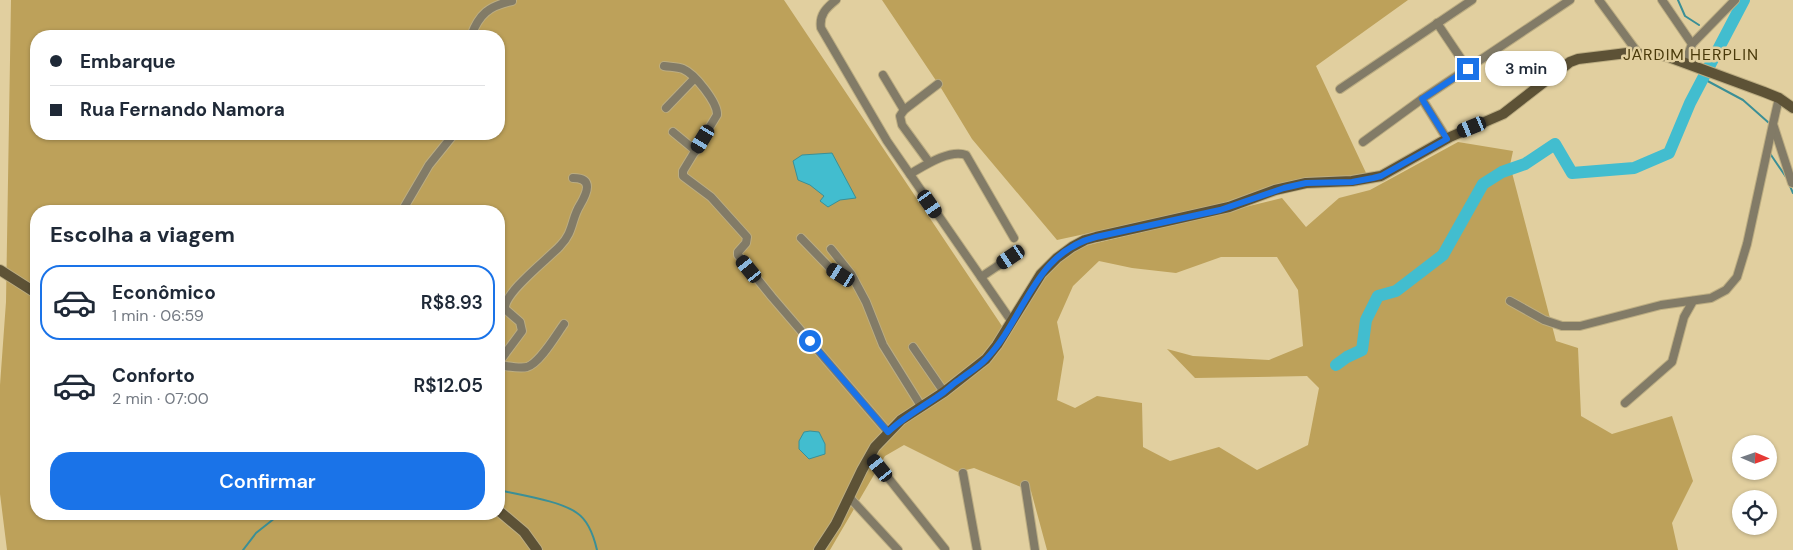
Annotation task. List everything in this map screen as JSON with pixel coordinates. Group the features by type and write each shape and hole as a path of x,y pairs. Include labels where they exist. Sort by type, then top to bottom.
{"main road":[{"path":"819,550 850,498 870,455 888,432 901,420 944,392 986,359 1012,322 1033,285 1048,266 1062,254 1085,240 1220,210 1284,188 1306,183 1352,182 1381,176 1447,139 1503,114 1574,60 1598,56 1638,54 1666,56 1779,98 1793,108"},
{"path":"0,270 30,289"},
{"path":"505,516 524,532 537,550"}],"street":[{"path":"836,0 823,12 821,28 868,109 910,174 1012,322"},
{"path":"1340,89 1472,0"},
{"path":"1363,142 1422,99 1570,0"},
{"path":"1599,0 1638,54"},
{"path":"1662,0 1692,44"},
{"path":"1686,63 1692,44 1735,0"},
{"path":"473,30 486,10 494,5 512,1"},
{"path":"1437,23 1468,69"},
{"path":"664,66 684,69 711,97 717,110 717,115 684,171 683,176 711,197 747,237 746,243 738,252 738,255 888,432"},
{"path":"883,75 904,110"},
{"path":"666,108 694,79"},
{"path":"929,162 902,125 900,116 904,110 938,84"},
{"path":"1510,301 1544,320 1562,326 1580,326 1661,305 1711,298 1726,290 1737,278 1748,244 1779,98"},
{"path":"1422,99 1447,139"},
{"path":"1773,124 1792,184"},
{"path":"673,132 696,151"},
{"path":"406,205 429,165 449,140"},
{"path":"910,174 929,162 940,158 961,153 966,155 1014,238"},
{"path":"505,301 529,273 561,246 570,232 587,189 586,184 581,179 573,178"},
{"path":"801,238 831,270 854,280"},
{"path":"831,248 854,280 866,302 884,345 921,406"},
{"path":"982,277 1011,257"},
{"path":"1625,403 1672,362 1684,317 1693,301"},
{"path":"505,309 520,322 522,331 505,355"},
{"path":"505,364 519,367 528,366 539,358 564,324"},
{"path":"913,347 944,392"},
{"path":"870,455 945,549"},
{"path":"963,473 977,550"},
{"path":"1024,484 1035,550"},
{"path":"850,498 898,550"}],"shaded area":[{"path":"11,0 784,0 1008,335 1051,267 1076,248 1282,198 1306,227 1339,198 1370,190 1458,142 1513,151 1510,165 1556,341 1578,348 1581,416 1612,434 1672,416 1693,481 1672,523 1678,550 1047,550 1031,491 974,468 958,472 904,445 885,456 830,550 7,550 0,494 0,385 6,302","holes":["1221,257 1277,257 1298,290 1303,346 1269,360 1193,356 1167,349 1195,378 1307,376 1319,388 1308,445 1257,470 1219,447 1170,461 1143,447 1142,403 1097,396 1075,408 1057,400 1064,357 1057,322 1073,286 1099,261 1132,268 1176,273"]},
{"path":"882,0 1408,0 1316,66 1367,175 1057,240 972,139 941,88"}],"water":[{"path":"832,153 856,198 840,200 828,207 820,201 824,196 810,185 798,180 793,161 802,155"},
{"path":"804,432 819,432 825,444 825,454 809,459 799,449 799,441"}],"waterway":[{"path":"1678,0 1685,16 1699,25"},
{"path":"1336,365 1362,350 1366,320 1378,296 1396,291 1443,255 1483,184 1502,172 1525,164 1555,144 1572,173 1634,168 1669,153 1690,103 1744,0"},
{"path":"1702,78 1743,100 1769,123 1769,128"},
{"path":"1769,152 1786,177"},
{"path":"1790,186 1793,193"},
{"path":"505,491 561,505 577,513 588,525 597,550"},
{"path":"243,550 256,533 272,520"}],"district":[{"name":"JARDIM HERPLIN","path":"1691,54"}],"route":[{"path":"810,341 888,432 901,420 944,392 986,359 1012,322 1041,274 1057,258 1072,247 1096,237 1220,210 1274,190 1306,183 1352,182 1381,176 1447,139 1422,99 1468,69"}]}
